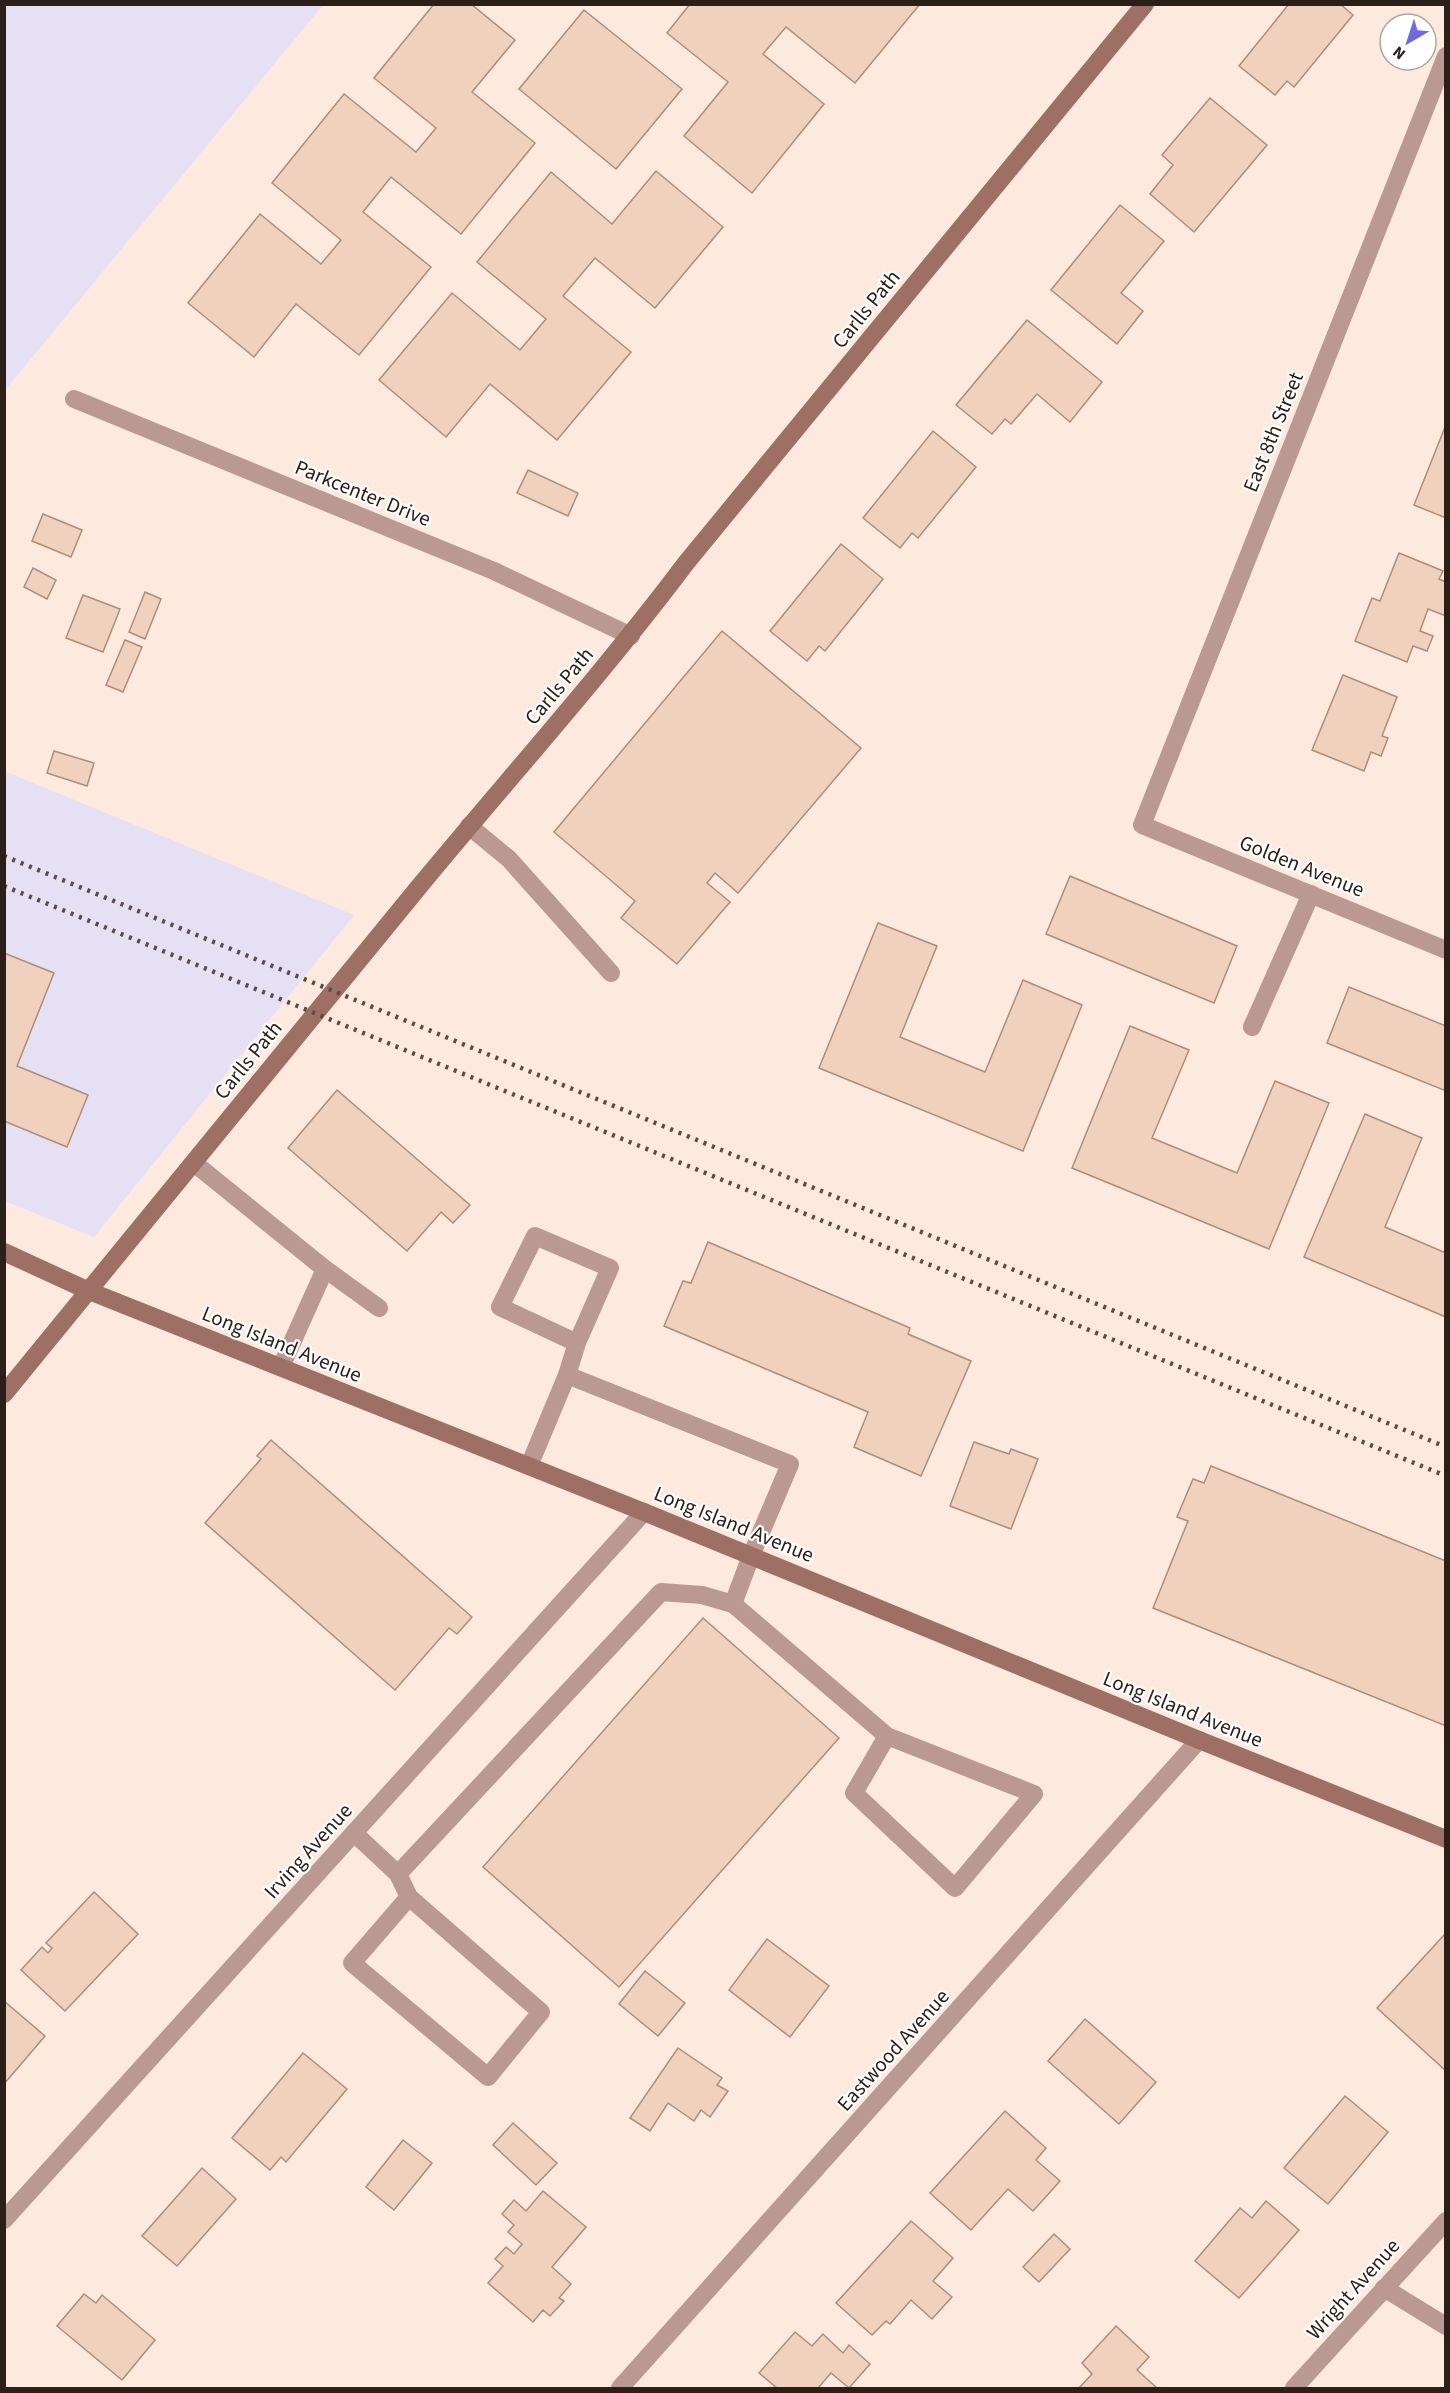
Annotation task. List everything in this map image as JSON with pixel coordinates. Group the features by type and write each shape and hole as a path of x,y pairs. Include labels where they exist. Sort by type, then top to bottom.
{"street":[{"name":"Carlls Path","path":"4,1394 469,826 631,636 686,563 1145,4"},
{"name":"East 8th Street","path":"1142,825 1446,56"},
{"name":"Parkcenter Drive","path":"74,399 494,571 631,636"},
{"name":"Golden Avenue","path":"1142,825 1446,950"},
{"path":"469,826 509,859 611,972"},
{"path":"1252,1027 1311,894"},
{"path":"194,1163 325,1269 378,1308"},
{"path":"530,1466 610,1268 535,1236 500,1307 578,1343"},
{"name":"Long Island Avenue","path":"4,1252 89,1292 530,1466 1446,1839"},
{"path":"280,1367 325,1269"},
{"path":"567,1375 790,1464 751,1556 734,1604"},
{"name":"Irving Avenue","path":"4,2220 644,1512"},
{"path":"398,1874 661,1592 702,1595 734,1604 886,1736 1034,1794 955,1888 854,1793 886,1736"},
{"name":"Eastwood Avenue","path":"620,2388 1199,1740"},
{"path":"354,1833 398,1874 409,1897 541,2012 488,2077 352,1962 409,1897"},
{"name":"Wright Avenue","path":"1294,2388 1446,2221"},
{"path":"1384,2288 1446,2326"}],"shaded area":[{"path":"4,5 323,5 5,390"},
{"path":"4,771 354,915 94,1237 5,1201"}],"building":[{"path":"434,4 471,4 515,40 472,92 535,143 461,234 391,177 363,212 431,267 359,355 296,304 254,357 188,303 260,214 321,264 341,240 272,183 344,94 416,152 436,128 374,78"},
{"path":"690,4 920,4 855,83 786,27 763,54 824,104 752,193 684,136 728,82 667,33"},
{"path":"1289,4 1340,4 1353,15 1294,87 1287,81 1275,95 1239,66"},
{"path":"584,10 682,89 616,169 519,89"},
{"path":"1210,98 1267,145 1194,232 1150,194 1173,165 1162,155"},
{"path":"656,171 723,227 655,308 595,258 563,296 631,352 557,440 490,384 446,437 379,380 452,293 520,350 546,319 477,262 551,172 612,224"},
{"path":"1120,205 1164,241 1121,293 1143,311 1117,344 1051,290"},
{"path":"1027,320 1102,382 1070,422 1037,394 1011,424 1005,419 992,434 956,405"},
{"path":"1446,428 1446,518 1414,505"},
{"path":"933,431 976,467 918,538 912,533 900,548 863,518"},
{"path":"528,470 578,493 568,516 517,493"},
{"path":"43,514 82,530 71,557 32,541"},
{"path":"841,544 883,579 825,651 819,646 807,661 770,631"},
{"path":"1399,553 1443,571 1439,579 1446,582 1446,616 1428,609 1420,631 1433,636 1427,651 1413,646 1407,662 1355,641 1372,598 1380,601"},
{"path":"33,568 56,580 47,599 24,587"},
{"path":"145,592 161,599 145,639 129,632"},
{"path":"83,595 120,609 103,652 66,638"},
{"path":"722,631 861,748 738,893 715,873 707,883 730,902 677,964 621,918 635,901 554,832"},
{"path":"125,640 142,647 123,692 106,685"},
{"path":"1343,675 1397,697 1382,736 1388,738 1381,756 1371,752 1364,771 1312,750"},
{"path":"54,751 94,763 87,786 47,773"},
{"path":"1070,876 1237,946 1214,1003 1046,934"},
{"path":"878,923 937,946 900,1037 985,1072 1023,980 1082,1005 1023,1151 819,1068"},
{"path":"4,953 54,973 17,1066 88,1095 67,1147 4,1121"},
{"path":"1349,987 1446,1026 1446,1091 1327,1043"},
{"path":"1130,1026 1189,1050 1152,1138 1237,1173 1275,1081 1329,1103 1269,1249 1072,1168"},
{"path":"337,1090 470,1205 453,1223 441,1212 407,1251 288,1148"},
{"path":"1365,1114 1422,1138 1385,1227 1446,1253 1446,1317 1304,1257"},
{"path":"708,1242 910,1328 908,1334 971,1361 921,1476 854,1447 868,1412 664,1326 683,1281 691,1283"},
{"path":"271,1440 472,1617 457,1634 449,1628 395,1690 205,1523 261,1459 257,1456"},
{"path":"974,1442 1009,1454 1011,1449 1038,1459 1011,1529 950,1506"},
{"path":"1211,1466 1446,1561 1446,1726 1153,1608 1188,1521 1177,1517 1193,1479 1204,1483"},
{"path":"703,1618 839,1738 619,1987 483,1867"},
{"path":"94,1892 138,1934 65,2011 21,1970 42,1947 48,1953 52,1948 46,1943"},
{"path":"1446,1933 1446,2071 1377,2008"},
{"path":"767,1939 829,1986 790,2037 729,1990"},
{"path":"645,1971 685,2003 658,2036 619,2004"},
{"path":"4,2001 45,2036 4,2084"},
{"path":"1085,2019 1156,2082 1119,2124 1048,2061"},
{"path":"678,2048 722,2078 717,2085 728,2091 710,2117 701,2110 694,2121 668,2103 650,2131 630,2118"},
{"path":"303,2053 347,2089 286,2162 281,2157 270,2170 232,2138"},
{"path":"1345,2096 1388,2132 1328,2204 1284,2168"},
{"path":"1005,2111 1046,2148 1036,2160 1060,2181 1033,2211 1008,2189 971,2230 930,2193"},
{"path":"513,2123 557,2163 536,2185 493,2145"},
{"path":"403,2140 432,2163 394,2210 366,2187"},
{"path":"202,2168 236,2199 177,2266 142,2236"},
{"path":"543,2191 586,2227 552,2267 571,2284 559,2298 564,2301 550,2316 543,2310 533,2322 488,2283 503,2266 495,2259 506,2247 514,2254 522,2244 508,2232 514,2225 502,2214 514,2200 526,2211"},
{"path":"1266,2201 1299,2230 1239,2298 1195,2261 1240,2208 1252,2218"},
{"path":"911,2221 953,2258 933,2281 952,2297 932,2319 911,2300 890,2324 886,2321 872,2335 836,2303"},
{"path":"1054,2234 1070,2249 1039,2282 1023,2267"},
{"path":"84,2294 96,2303 102,2295 155,2340 122,2380 57,2326"},
{"path":"1116,2326 1149,2357 1137,2370 1157,2388 1079,2388 1092,2374 1082,2363"},
{"path":"795,2332 812,2346 823,2334 843,2353 849,2345 870,2364 849,2388 831,2373 818,2388 777,2388 759,2373"}],"railway":[{"path":"4,856 1446,1447"},
{"path":"4,886 1446,1476"}]}
